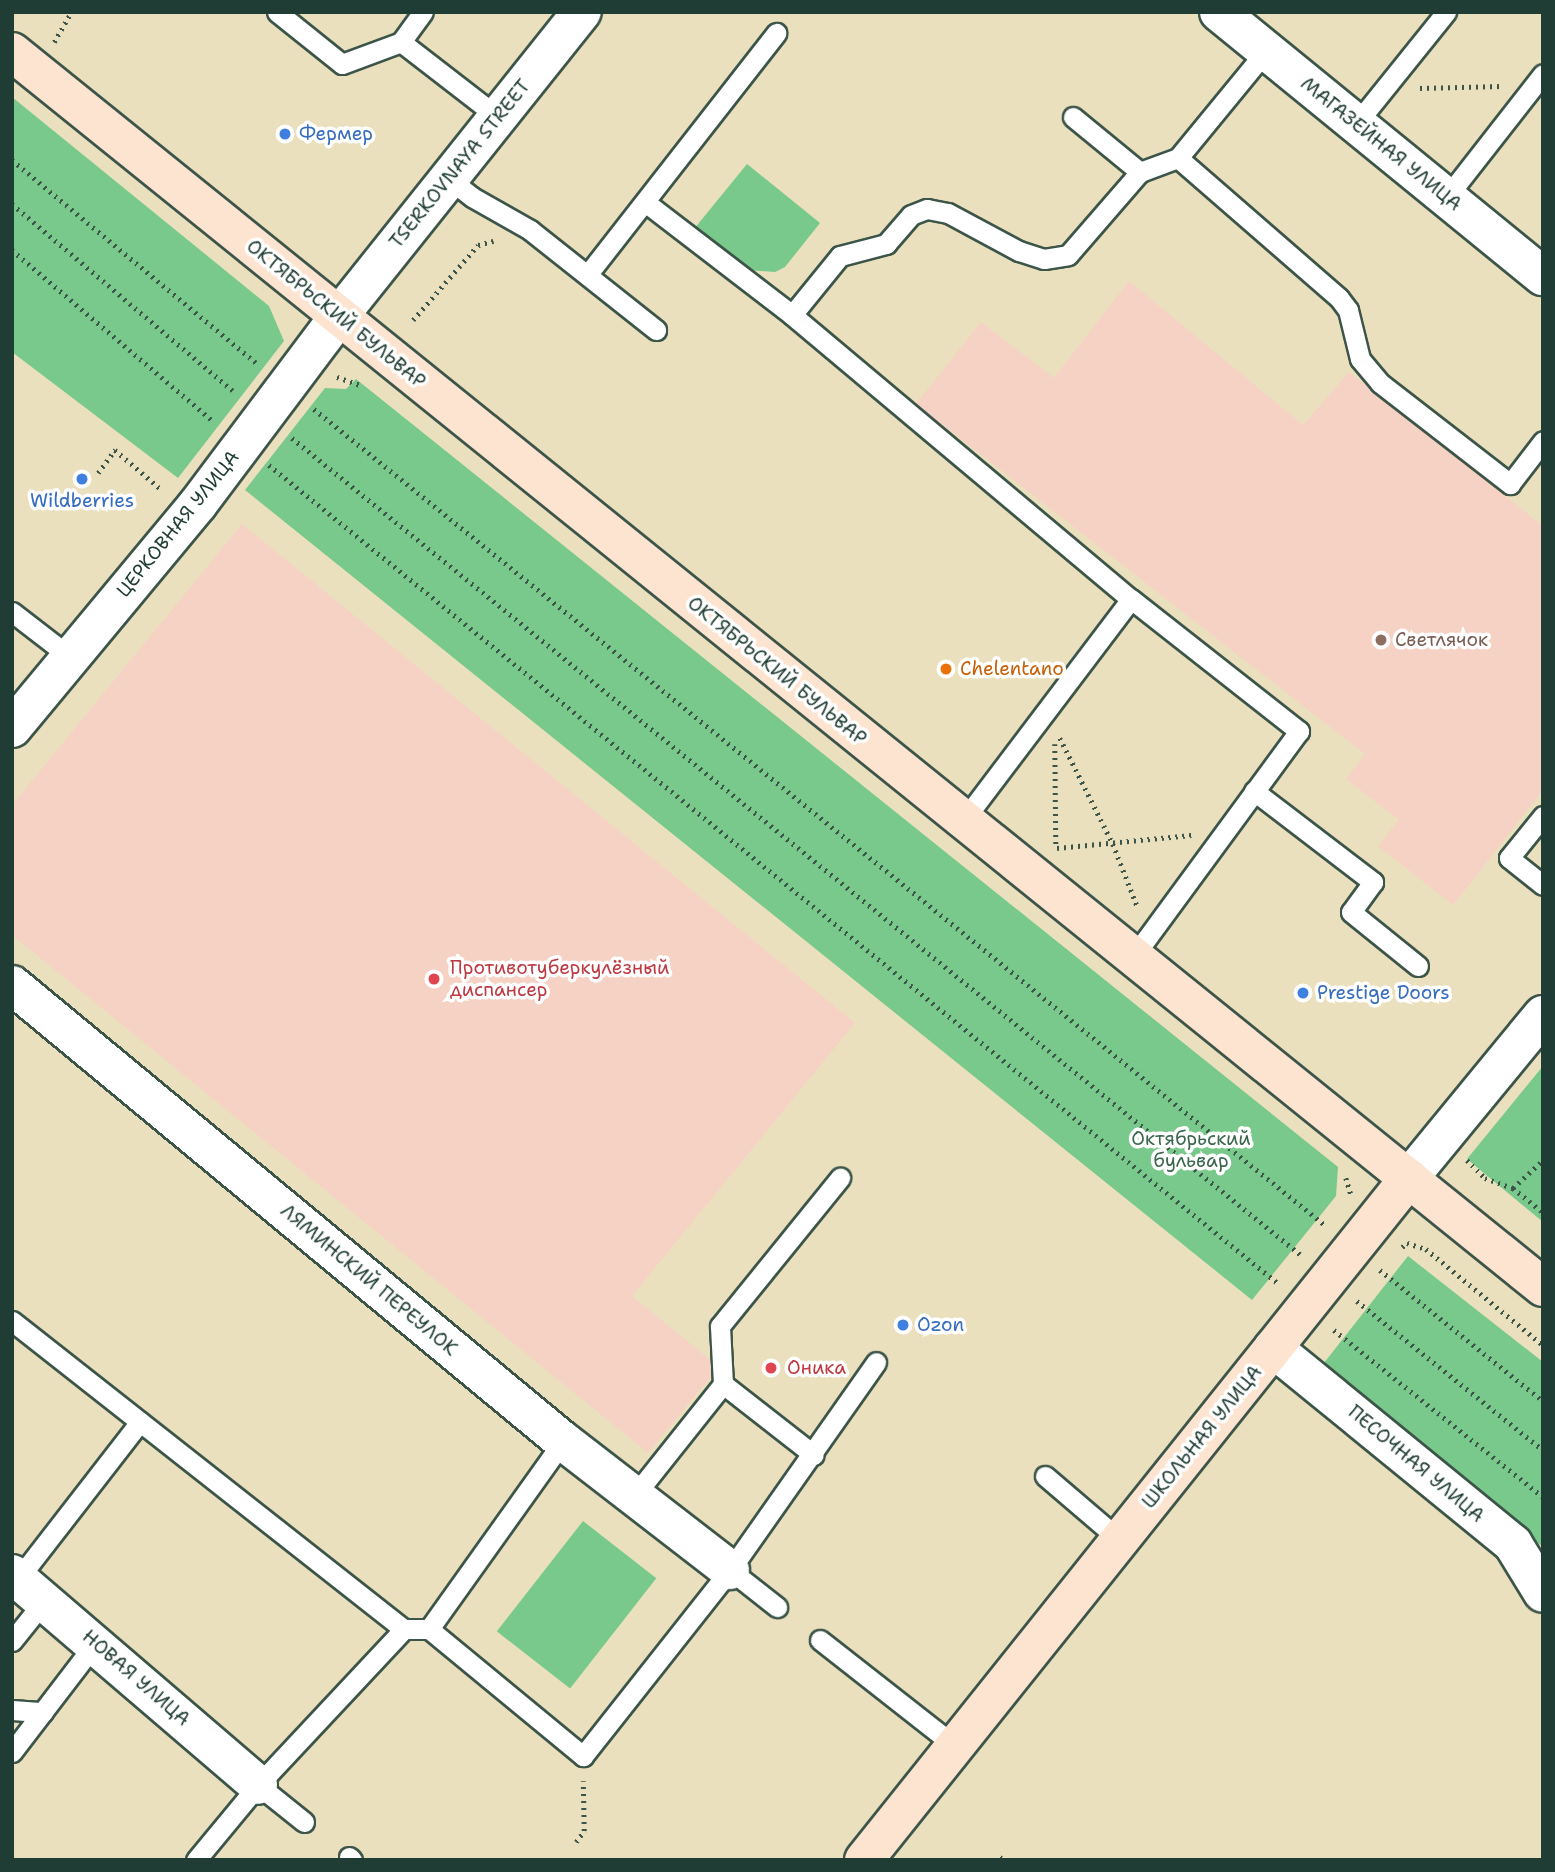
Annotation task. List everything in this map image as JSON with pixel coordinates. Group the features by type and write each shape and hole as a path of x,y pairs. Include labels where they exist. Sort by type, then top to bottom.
{"main road":[{"name":"ОКТЯБРЬСКИЙ БУЛЬВАР","path":"12,52 963,821 1140,946 1409,1178 1543,1287"},
{"name":"ШКОЛЬНАЯ УЛИЦА","path":"864,1860 1409,1178"}],"street":[{"name":"TSERKOVNAYA STREET","path":"339,316 582,12"},
{"name":"МАГАЗЕЙНАЯ УЛИЦА","path":"1233,17 1266,51 1543,276"},
{"name":"ЦЕРКОВНАЯ УЛИЦА","path":"12,728 69,656 198,504 339,316"},
{"name":"ЛЯМИНСКИЙ ПЕРЕУЛОК","path":"12,985 563,1441 730,1570"},
{"name":"ШКОЛЬНАЯ УЛИЦА","path":"1409,1178 1543,1015"},
{"name":"ПЕСОЧНАЯ УЛИЦА","path":"1273,1348 1513,1544 1543,1593"},
{"name":"НОВАЯ УЛИЦА","path":"25,1585 96,1642 258,1784"}],"lane":[{"path":"278,12 342,64 401,42 423,12"},
{"path":"1356,124 1446,12"},
{"path":"588,274 776,33"},
{"path":"401,42 498,117"},
{"path":"792,315 840,256 886,244 911,215 927,209 948,213 1018,251 1044,259 1068,255 1140,172 1178,158 1266,51"},
{"path":"1446,198 1539,80"},
{"path":"1073,117 1140,172"},
{"path":"1178,158 1339,298 1348,310 1360,359 1380,383 1499,476 1510,484 1543,441"},
{"path":"449,179 471,197 530,230 656,330"},
{"path":"645,202 792,315 1131,598 1299,731 1140,946"},
{"path":"963,821 1131,598"},
{"path":"12,612 69,656"},
{"path":"1254,791 1373,882 1351,912 1418,966"},
{"path":"1543,816 1509,858 1543,885"},
{"path":"634,1496 723,1384 720,1326 840,1178"},
{"path":"12,1321 404,1629 429,1629 583,1756 730,1570 814,1455 876,1362"},
{"path":"723,1384 814,1455"},
{"path":"12,1641 25,1585 140,1422"},
{"path":"429,1629 563,1441"},
{"path":"1045,1476 1120,1540"},
{"path":"730,1570 777,1607"},
{"path":"196,1860 258,1784 404,1629"},
{"path":"820,1640 955,1746"},
{"path":"12,1752 96,1642"},
{"path":"12,1710 43,1712"},
{"path":"258,1784 304,1822"}],"path":[{"path":"51,46 71,12"},
{"path":"1384,89 1539,80"},
{"path":"12,160 268,372"},
{"path":"12,204 243,399"},
{"path":"414,320 478,245 499,239"},
{"path":"12,250 223,429"},
{"path":"346,376 360,385"},
{"path":"306,402 1332,1231"},
{"path":"284,431 1308,1261"},
{"path":"97,473 115,450 171,497"},
{"path":"261,458 1286,1289"},
{"path":"1050,857 1056,848 1055,729 1113,844 1140,946"},
{"path":"1056,848 1205,833"},
{"path":"1463,1156 1485,1178 1513,1188 1543,1212"},
{"path":"1513,1188 1543,1160"},
{"path":"1396,1250 1408,1243 1426,1249 1543,1345"},
{"path":"1377,1268 1543,1401"},
{"path":"1353,1298 1543,1450"},
{"path":"1330,1327 1543,1497"},
{"path":"576,1842 584,1830 583,1756"}],"shaded area":[{"name":"Светлячок","path":"1129,281 1303,425 1349,372 1543,526 1543,790 1453,905 1378,846 1399,820 1346,779 1365,754 916,404 981,322 1054,378"},
{"name":"Противотуберкулёзный диспансер","path":"242,524 855,1023 632,1296 719,1367 648,1453 12,935 12,805"}],"green space":[{"path":"12,97 269,306 284,341 178,478 12,352"},
{"path":"747,164 820,223 785,267 775,272 746,270 694,229"},
{"name":"Октябрьский бульвар","path":"356,379 1338,1167 1336,1196 1252,1300 245,490 325,388 346,389"},
{"path":"1543,1066 1543,1222 1467,1159"},
{"path":"1408,1256 1543,1362 1543,1547 1320,1368"},
{"path":"583,1521 656,1578 570,1689 497,1631"}],"place":[{"name":"Фермер","path":"285,134"},
{"name":"Wildberries","path":"82,479"},
{"name":"Светлячок","path":"1381,640"},
{"name":"Chelentano","path":"946,669"},
{"name":"Противотуберкулёзный диспансер","path":"434,979"},
{"name":"Prestige Doors","path":"1303,993"},
{"name":"Ozon","path":"903,1325"},
{"name":"Оника","path":"771,1368"}]}
